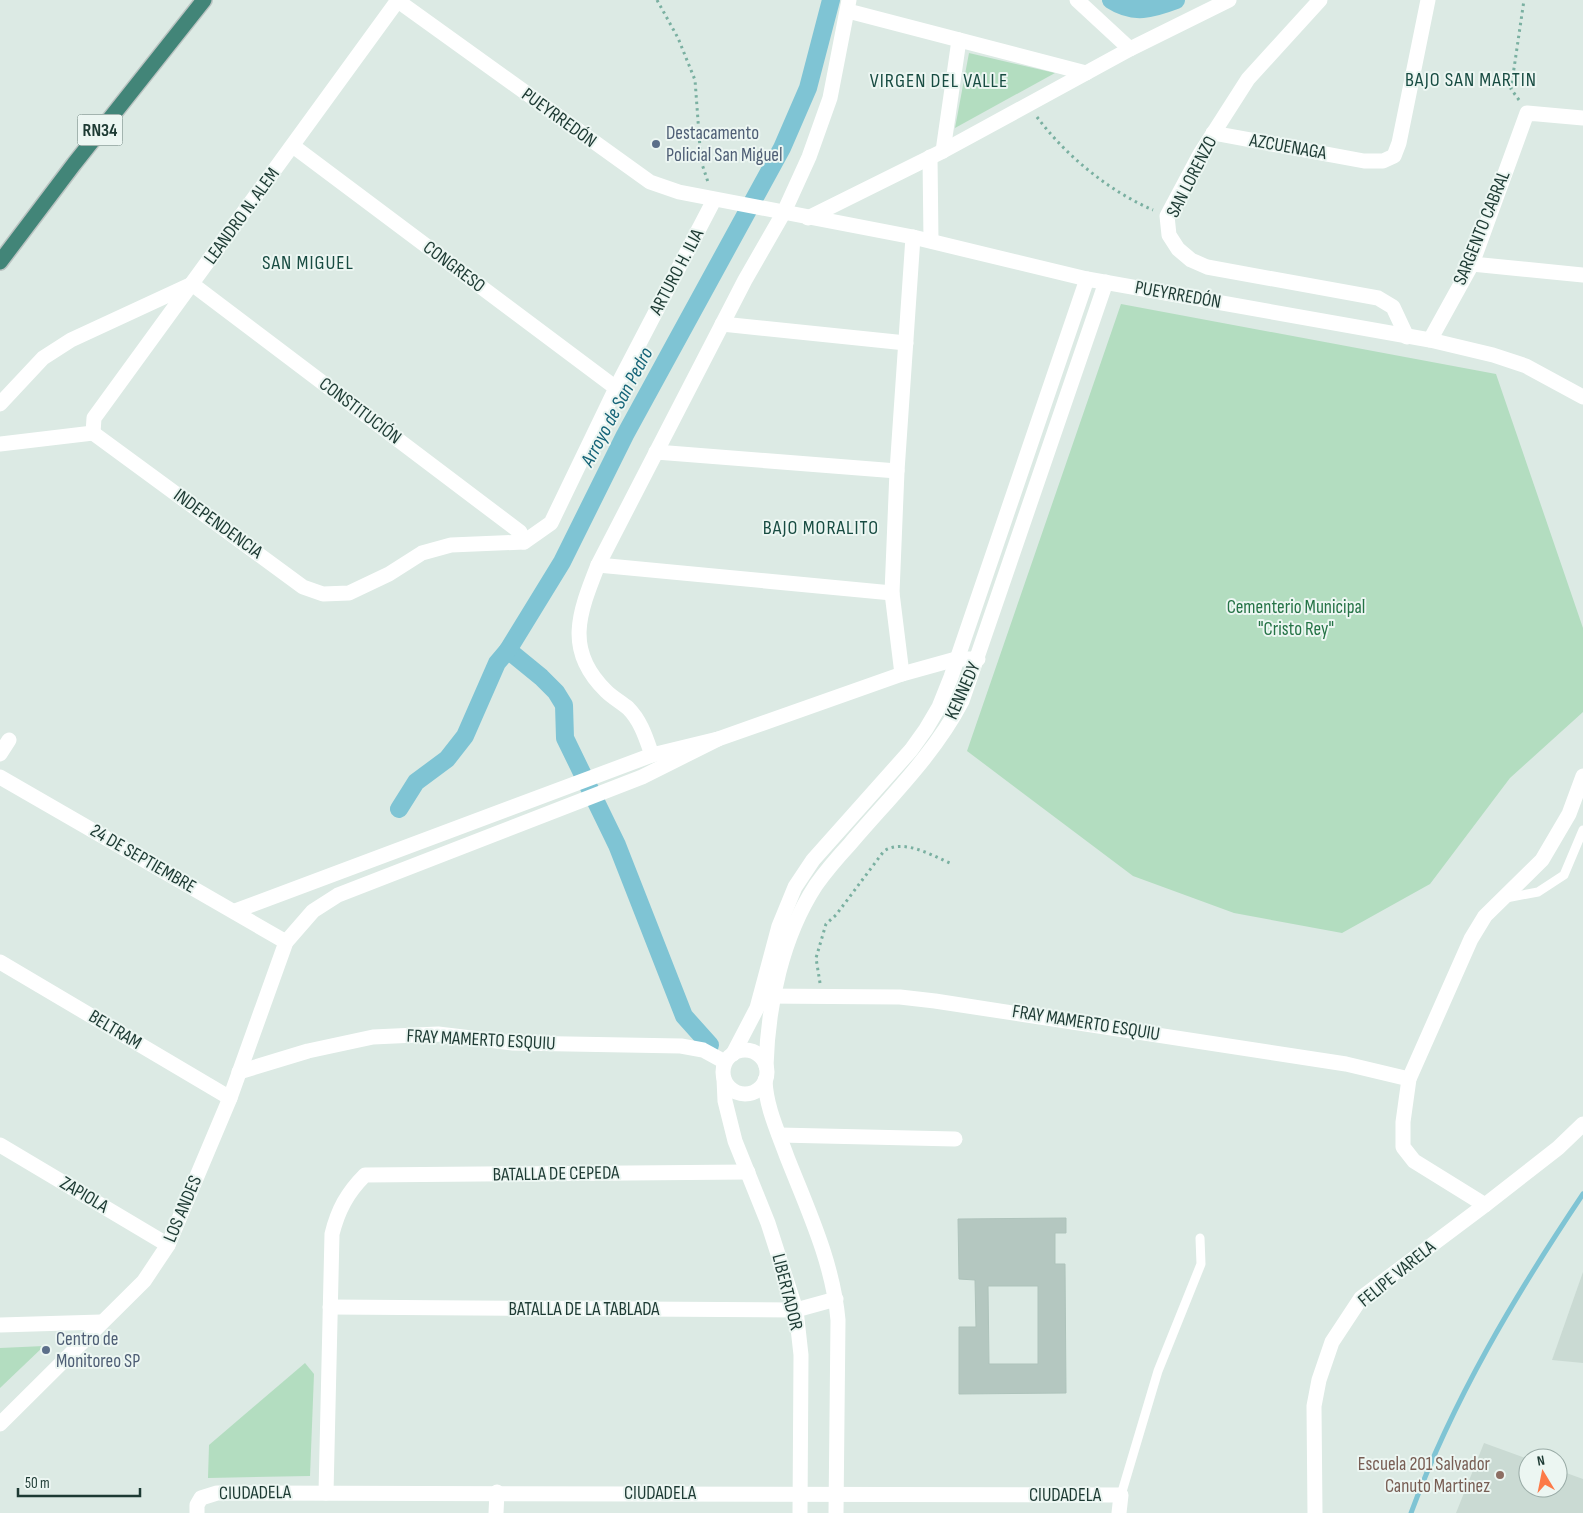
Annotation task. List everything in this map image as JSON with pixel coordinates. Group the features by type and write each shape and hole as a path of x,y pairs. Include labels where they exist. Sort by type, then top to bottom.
{"highway":[{"name":"RN34","path":"0,262 74,164 204,0"}],"street":[{"name":"PUEYRREDÓN","path":"398,0 650,182 679,192 913,237 1087,279 1430,340 1493,355 1526,366 1583,397"},
{"name":"LEANDRO N. ALEM","path":"93,433 94,418 398,0"},
{"path":"1077,0 1130,49"},
{"path":"808,218 936,154 1086,72 1229,0"},
{"name":"SAN LORENZO","path":"1320,0 1248,79 1213,133 1168,216 1169,235 1178,249 1191,260 1207,267 1378,298 1393,308 1407,337"},
{"name":"AZCUENAGA","path":"1213,133 1364,161 1382,161 1394,156 1399,143 1428,0"},
{"path":"652,755 643,729 628,708 606,691 589,669 578,638 581,608 598,565 722,324 784,212 809,157 830,98 848,5 959,40 1086,72"},
{"path":"931,241 936,154 959,40"},
{"path":"1527,113 1583,118"},
{"name":"SARGENTO CABRAL","path":"1430,340 1472,264 1527,113"},
{"name":"CONGRESO","path":"293,146 616,388"},
{"name":"ARTURO H. ILIA","path":"524,542 551,523 616,388 714,200"},
{"path":"902,674 892,593 897,471 913,237"},
{"path":"1472,264 1583,275"},
{"name":"KENNEDY","path":"766,1073 768,995 779,926 795,887 812,860 911,750 926,729 942,700 1087,279"},
{"name":"KENNEDY","path":"729,1058 768,995 802,908 817,884 941,736 962,701 1106,282"},
{"path":"0,404 42,358 71,340 192,284"},
{"name":"CONSTITUCIÓN","path":"192,284 520,532 524,542"},
{"path":"722,324 906,343"},
{"path":"0,444 93,433"},
{"name":"INDEPENDENCIA","path":"93,433 304,587 323,594 349,593 389,574 422,553 451,545 524,542"},
{"path":"656,452 897,471"},
{"path":"598,565 892,593"},
{"path":"235,911 652,755 718,739 902,674 956,659 978,659"},
{"path":"286,942 313,911 338,895 642,777 718,739"},
{"path":"0,754 9,740"},
{"path":"1485,1205 1414,1161 1403,1148 1403,1122 1409,1079 1471,939 1485,916 1506,898 1542,860 1569,814 1583,776"},
{"name":"24 DE SEPTIEMBRE","path":"0,777 286,942"},
{"name":"LOS ANDES","path":"0,1424 144,1280 168,1245 230,1098 286,942"},
{"name":"BELTRAM","path":"0,962 230,1098"},
{"name":"FRAY MAMERTO ESQUIU","path":"768,995 900,997 945,1002 1346,1064 1409,1079"},
{"name":"FRAY MAMERTO ESQUIU","path":"239,1072 308,1051 373,1037 438,1034 513,1043 681,1046 729,1058"},
{"path":"729,1058 743,1050 751,1050 763,1059 766,1073 765,1090 779,1135 822,1247 836,1298 838,1320 836,1513"},
{"name":"LIBERTADOR","path":"729,1058 723,1068 729,1120 768,1223 796,1310 801,1355 800,1513"},
{"path":"724,1079 730,1088 742,1094 756,1091 766,1073"},
{"name":"FELIPE VARELA","path":"1315,1513 1314,1406 1319,1380 1332,1342 1361,1298 1558,1148 1583,1124"},
{"path":"779,1135 955,1139"},
{"name":"ZAPIOLA","path":"0,1145 168,1245"},
{"name":"BATALLA DE CEPEDA","path":"330,1307 332,1234 337,1215 350,1190 365,1176 748,1172"},
{"name":"BATALLA DE LA TABLADA","path":"330,1307 796,1310 836,1298"},
{"path":"326,1493 330,1307"},
{"path":"0,1325 101,1322"},
{"path":"496,1513 497,1492"},
{"name":"CIUDADELA","path":"197,1513 197,1504 201,1498 217,1493 497,1492 1121,1495"},
{"path":"1119,1513 1121,1495"}],"lane":[{"path":"1506,898 1538,892 1564,875 1583,830"},
{"path":"1121,1495 1158,1371 1202,1264 1200,1238"}],"path":[{"path":"657,0 678,38 695,80 701,161 714,200"},
{"path":"1524,0 1511,89 1527,113"},
{"path":"1028,104 1049,134 1079,161 1126,198 1168,216"},
{"path":"822,996 816,958 826,924 836,915 884,851 893,847 914,848 952,864"}],"shaded area":[{"path":"1583,1272 1583,1363 1552,1360"},
{"name":"Escuela 201 Salvador Canuto Martinez","path":"1484,1443 1518,1455 1518,1498 1568,1498 1568,1474 1583,1479 1583,1513 1456,1513"}],"green space":[{"path":"969,53 1055,73 955,128"},
{"name":"Cementerio Municipal \"Cristo Rey\"","path":"1121,304 1496,374 1583,628 1583,712 1510,778 1430,884 1342,933 1234,913 1133,876 967,751"},
{"path":"44,1346 0,1388 0,1348"},
{"path":"305,1363 314,1374 310,1476 208,1478 209,1445"}],"building":[{"path":"1066,1218 1066,1233 1055,1233 1055,1264 1065,1264 1066,1393 959,1394 959,1327 976,1327 975,1280 959,1279 958,1219","holes":["988,1286 1038,1286 1038,1364 989,1364"]}],"waterway":[{"name":"Arroyo de San Pedro","path":"399,809 416,782 447,759 465,736 497,663 508,650 562,562 625,435 782,148 808,88 831,0"},
{"name":"Arroyo de San Pedro","path":"1111,0 1119,5 1135,9 1151,8 1176,0"},
{"path":"508,650 541,677 556,692 564,705 565,738 617,845 684,1016 710,1045"},
{"path":"1411,1513 1446,1429 1466,1388 1510,1309 1583,1194"}],"place":[{"name":"Destacamento Policial San Miguel","path":"656,144"},
{"name":"Centro de Monitoreo SP","path":"46,1350"},
{"name":"Escuela 201 Salvador Canuto Martinez","path":"1500,1475"}],"district":[{"name":"BAJO SAN MARTIN","path":"1471,80"},
{"name":"VIRGEN DEL VALLE","path":"939,81"},
{"name":"SAN MIGUEL","path":"308,263"},
{"name":"BAJO MORALITO","path":"821,528"}]}
